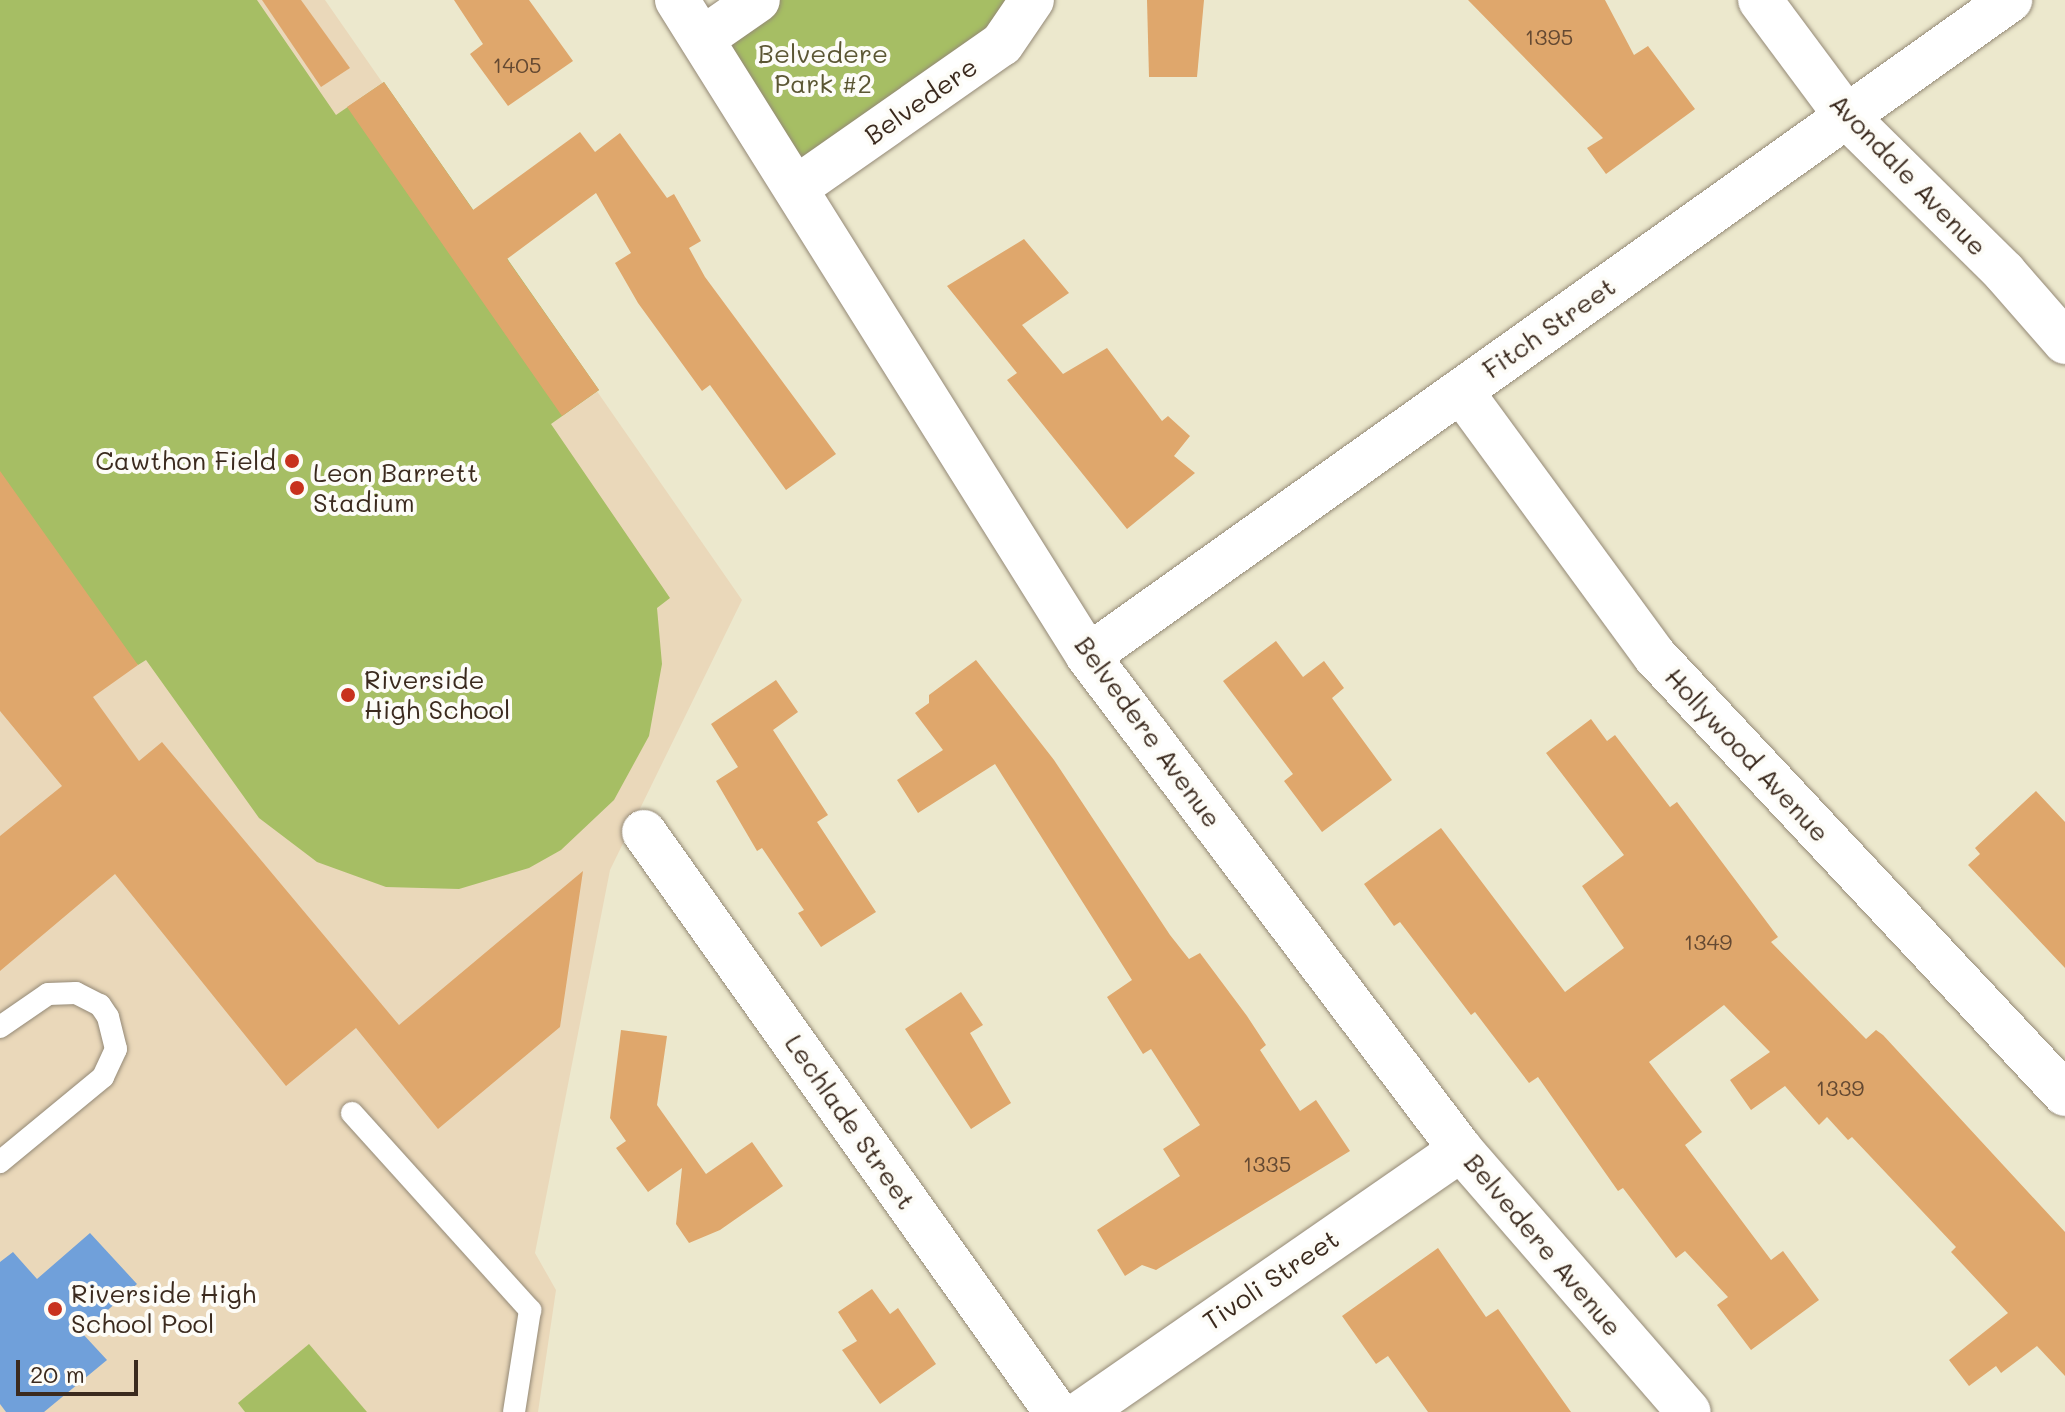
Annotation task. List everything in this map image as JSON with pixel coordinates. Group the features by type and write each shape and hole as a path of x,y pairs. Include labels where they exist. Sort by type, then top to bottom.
{"street":[{"name":"Belvedere Avenue","path":"677,0 1088,656 1461,1150 1689,1412"},
{"path":"702,39 758,0"},
{"name":"Belvedere","path":"796,188 1002,44 1032,0"},
{"name":"Avondale Avenue","path":"1760,0 1847,117 2004,272 2065,342"},
{"name":"Fitch Street","path":"1088,656 2010,0"},
{"name":"Hollywood Avenue","path":"1461,391 1655,656 2065,1094"},
{"name":"Lechlade Street","path":"644,832 1056,1412"},
{"name":"Tivoli Street","path":"1082,1412 1461,1150"}],"lane":[{"path":"0,1027 48,994 76,993 100,1005 108,1017 116,1049 103,1077 0,1162"},
{"path":"352,1113 530,1310 514,1412"}],"shaded area":[{"name":"Riverside High School","path":"0,0 325,0 742,600 610,870 535,1253 556,1290 538,1412 0,1412"}],"green space":[{"name":"Leon Barrett Stadium","path":"0,0 257,0 336,115 384,82 599,390 551,424 670,598 657,608 662,664 649,736 614,800 561,850 529,868 459,889 386,887 317,862 259,818 146,660 138,665 0,552"},
{"name":"Belvedere Park #2","path":"768,0 1015,0 1016,8 801,166 715,33"},
{"path":"309,1344 367,1412 245,1412 238,1403"}],"water":[{"name":"Riverside High School Pool","path":"90,1233 137,1284 82,1333 107,1360 44,1412 6,1412 0,1404 0,1262 13,1252 37,1279"}],"building":[{"path":"262,0 301,0 350,68 321,87"},
{"path":"454,0 529,0 573,61 508,106 470,54 483,44"},
{"path":"1147,0 1204,0 1197,77 1149,77"},
{"path":"1468,0 1605,0 1634,55 1648,46 1695,109 1606,174 1587,148 1603,138"},
{"path":"384,82 473,210 580,132 595,152 620,133 667,198 674,194 701,241 689,248 705,277 836,454 786,490 710,385 702,391 638,303 615,263 631,253 596,193 507,259 599,390 562,416 347,107"},
{"path":"1024,239 1069,293 1022,325 1063,374 1107,348 1162,421 1168,416 1190,436 1174,456 1195,473 1127,529 1007,380 1017,373 947,286"},
{"path":"0,471 138,665 93,697 139,761 162,742 399,1025 583,871 560,1027 438,1129 356,1028 286,1086 115,874 0,971 0,836 62,786 0,711"},
{"path":"1276,641 1303,677 1324,661 1344,688 1332,698 1392,780 1322,832 1284,781 1293,774 1223,681"},
{"path":"976,660 1054,760 1170,935 1189,959 1200,953 1247,1016 1266,1045 1260,1050 1300,1111 1316,1100 1350,1151 1156,1270 1142,1265 1125,1276 1097,1230 1180,1176 1163,1149 1200,1125 1151,1049 1143,1054 1107,997 1132,980 995,764 918,813 897,780 943,750 915,713 929,703 929,695"},
{"path":"776,680 798,712 773,730 828,815 817,822 876,912 821,947 798,913 804,910 762,848 757,851 716,781 738,767 711,724"},
{"path":"1591,719 1607,741 1615,735 1670,807 1677,802 1778,937 1771,942 1866,1039 1876,1030 1883,1035 2065,1232 2065,1376 2037,1346 2001,1373 1996,1366 1969,1386 1949,1360 2008,1313 1951,1252 1956,1247 1852,1137 1848,1140 1827,1117 1819,1125 1785,1086 1751,1110 1730,1080 1770,1052 1724,1005 1649,1062 1702,1132 1685,1145 1771,1260 1783,1251 1819,1300 1751,1350 1717,1305 1728,1297 1685,1251 1676,1258 1623,1188 1618,1191 1538,1077 1529,1083 1475,1012 1471,1015 1400,922 1394,926 1364,884 1441,828 1565,992 1624,948 1582,886 1624,855 1546,753"},
{"path":"2036,791 2065,822 2065,968 1968,865 1980,854 1975,848"},
{"path":"961,992 983,1025 970,1033 1011,1103 971,1129 905,1029"},
{"path":"621,1030 667,1036 657,1105 706,1174 752,1142 783,1186 720,1230 689,1243 676,1224 682,1168 648,1192 616,1148 626,1141 610,1118"},
{"path":"1438,1248 1486,1317 1498,1309 1571,1412 1428,1412 1388,1356 1376,1364 1342,1316"},
{"path":"872,1289 890,1314 898,1308 936,1364 880,1404 842,1350 857,1341 838,1312"}],"place":[{"name":"Cawthon Field","path":"292,461"},
{"name":"Leon Barrett Stadium","path":"297,488"},
{"name":"Riverside High School","path":"348,695"},
{"name":"Riverside High School Pool","path":"55,1309"}]}
